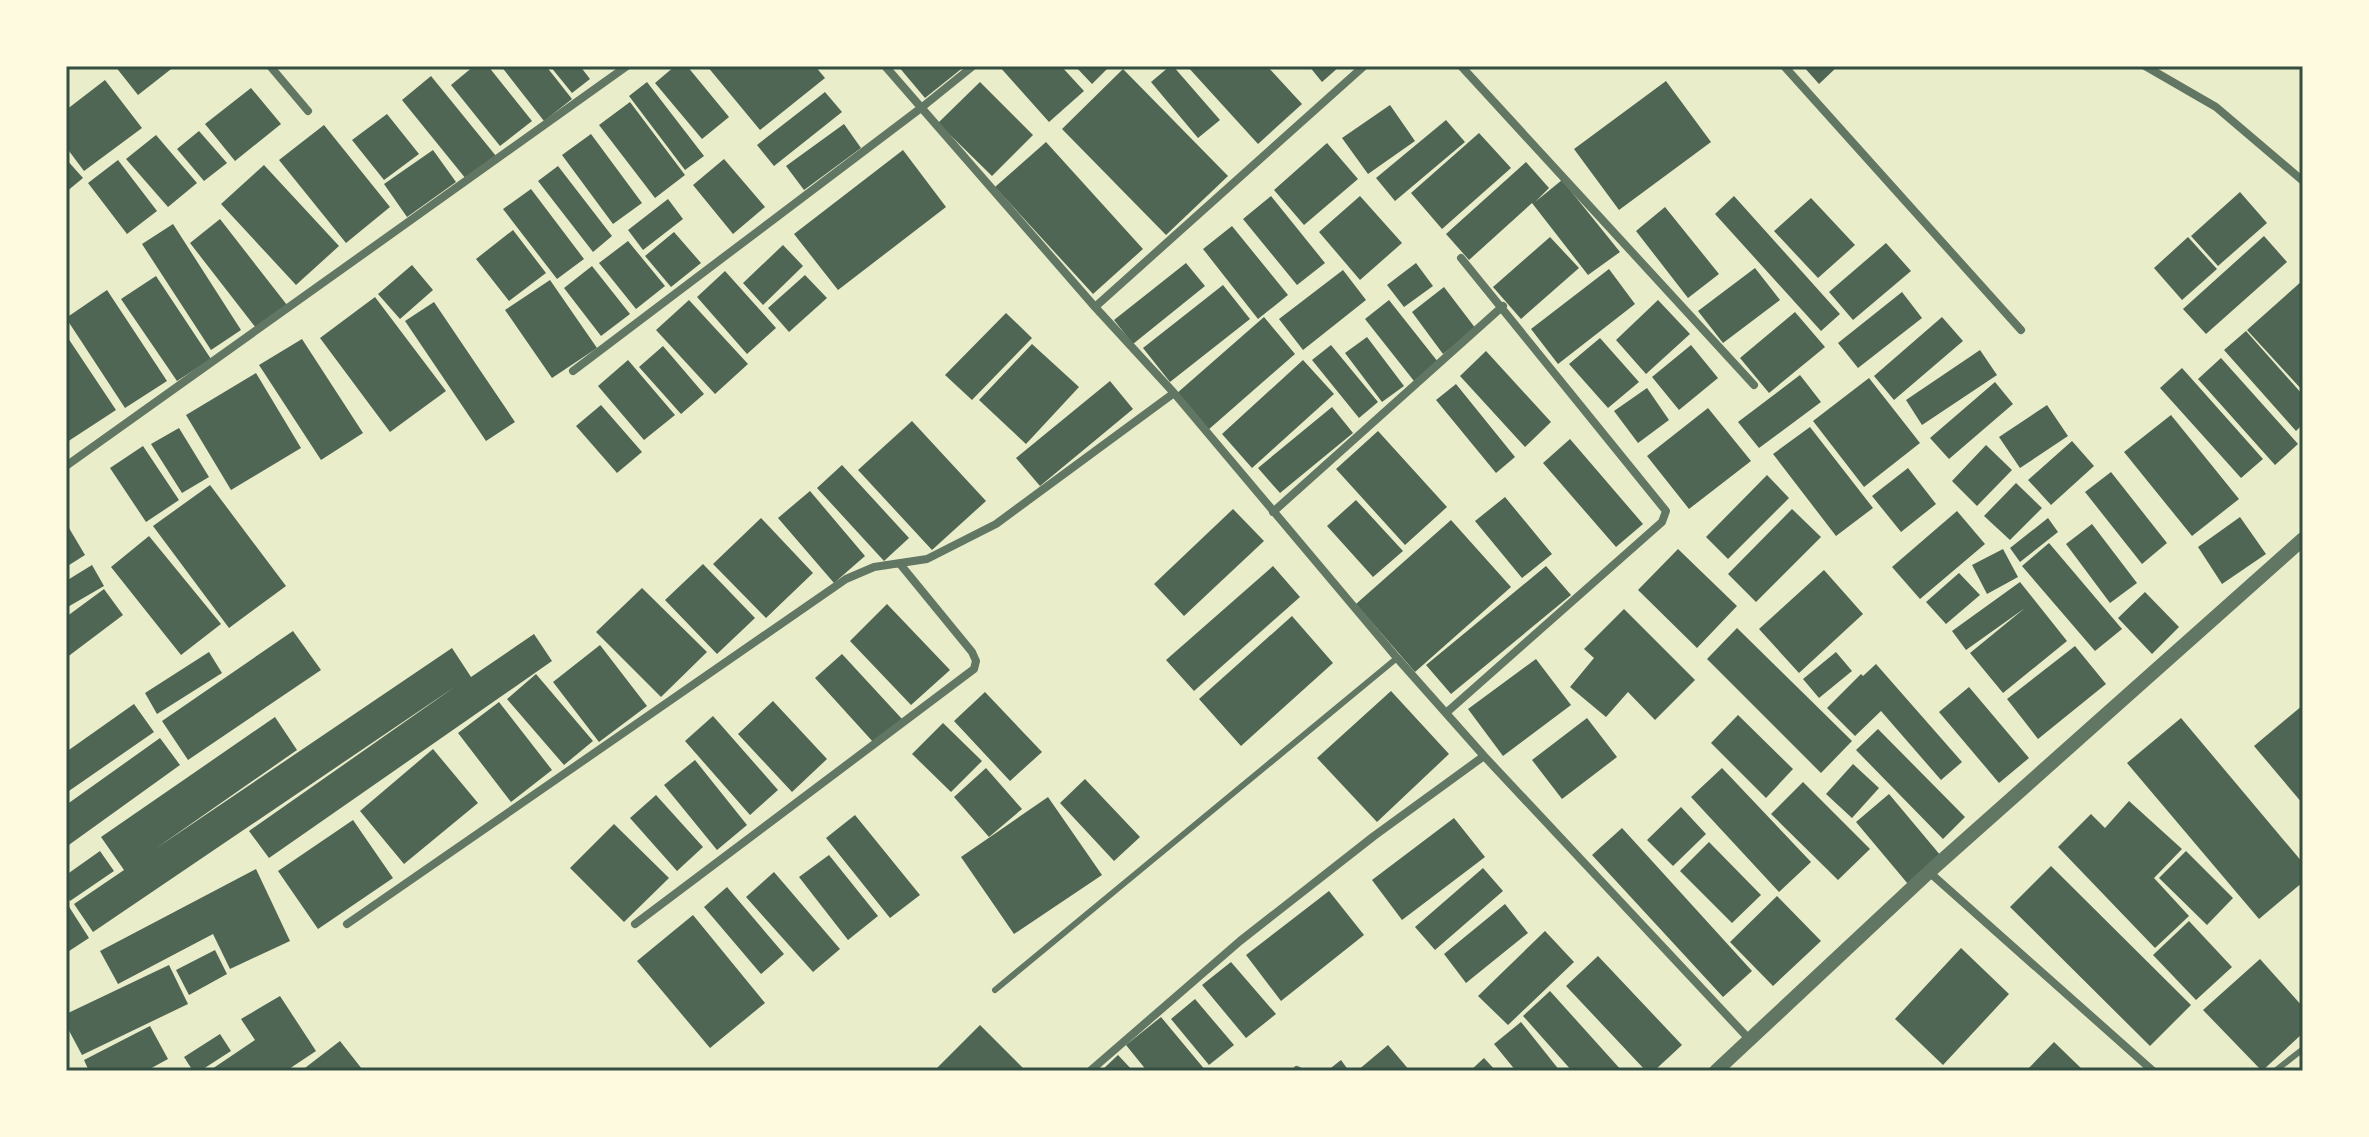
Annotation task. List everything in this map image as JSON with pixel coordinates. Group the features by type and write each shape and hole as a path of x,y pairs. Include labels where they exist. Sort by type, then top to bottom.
{"street":[{"path":"270,66 308,111"},
{"path":"66,466 627,66"},
{"path":"885,66 1174,393 1397,658 1484,756 1750,1040"},
{"path":"573,371 973,66"},
{"path":"1095,307 1364,66"},
{"path":"1461,66 1754,385"},
{"path":"1784,66 2021,330"},
{"path":"2145,66 2216,107 2303,181"},
{"path":"1446,713 1662,522 1666,512 1666,508 1503,306 1461,258"},
{"path":"1273,512 1503,306"},
{"path":"347,924 846,579 874,567 927,559 996,524 1174,393"},
{"path":"1716,1071 1929,872 2303,539"},
{"path":"635,924 974,669 976,661 972,652 900,564"},
{"path":"1090,1071 1252,932 1374,836 1484,756"},
{"path":"1929,872 2153,1071"}],"lane":[{"path":"995,990 1397,658"},
{"path":"2275,1071 2303,1049"}],"building":[{"path":"115,66 175,66 138,95"},
{"path":"474,66 488,66 532,121 500,146 451,85"},
{"path":"501,66 546,66 572,99 544,121"},
{"path":"550,66 580,66 590,79 572,93"},
{"path":"675,66 687,66 729,117 702,139 655,83"},
{"path":"707,66 815,66 825,78 760,130"},
{"path":"898,66 965,66 925,98"},
{"path":"999,66 1061,66 1084,91 1049,122"},
{"path":"1075,66 1110,66 1092,84"},
{"path":"1170,66 1220,120 1198,138 1151,82"},
{"path":"1187,66 1267,66 1302,104 1258,144"},
{"path":"1309,66 1340,66 1322,82"},
{"path":"1803,66 1838,66 1819,84"},
{"path":"1123,69 1228,176 1166,235 1062,129"},
{"path":"431,76 496,156 466,179 402,100"},
{"path":"105,80 142,128 84,171 66,147 66,110"},
{"path":"1666,81 1711,142 1619,210 1574,149"},
{"path":"647,82 704,156 685,170 629,96"},
{"path":"980,82 1033,135 992,176 938,123"},
{"path":"251,88 281,124 235,161 205,124"},
{"path":"825,92 842,112 774,166 757,145"},
{"path":"630,102 685,175 655,198 599,125"},
{"path":"1390,105 1415,141 1368,174 1342,138"},
{"path":"387,114 419,154 384,180 352,140"},
{"path":"1446,120 1465,142 1395,201 1376,178"},
{"path":"844,124 861,148 804,190 786,166"},
{"path":"324,125 390,207 346,243 279,160"},
{"path":"199,131 227,163 204,181 177,149"},
{"path":"1479,133 1511,168 1442,229 1411,193"},
{"path":"591,134 642,203 613,224 562,155"},
{"path":"156,135 197,183 168,207 126,159"},
{"path":"1046,142 1143,249 1093,294 995,187"},
{"path":"1327,143 1358,179 1304,225 1274,190"},
{"path":"433,150 456,182 407,217 384,184"},
{"path":"903,150 946,207 838,290 794,234"},
{"path":"66,159 83,178 66,192"},
{"path":"724,159 765,207 733,234 693,185"},
{"path":"118,160 157,211 127,234 88,183"},
{"path":"1526,162 1549,188 1535,202 1562,180 1620,252 1588,275 1532,203 1469,260 1446,234"},
{"path":"264,165 339,246 296,285 221,204"},
{"path":"558,166 612,236 593,252 538,181"},
{"path":"531,189 584,259 557,279 503,209"},
{"path":"2240,192 2267,223 2218,266 2191,236"},
{"path":"1271,196 1325,263 1297,285 1243,219"},
{"path":"1360,196 1402,243 1360,280 1319,232"},
{"path":"1734,196 1840,314 1821,331 1715,214"},
{"path":"1811,198 1855,245 1818,278 1774,231"},
{"path":"668,199 683,219 643,250 628,230"},
{"path":"1665,207 1719,274 1688,298 1636,231"},
{"path":"220,219 287,305 256,328 190,243"},
{"path":"173,224 241,330 211,350 142,244"},
{"path":"1232,226 1288,295 1258,319 1203,249"},
{"path":"513,230 546,273 509,301 476,259"},
{"path":"674,232 701,263 671,287 645,256"},
{"path":"2264,236 2287,262 2206,334 2183,309"},
{"path":"1550,237 1579,268 1521,319 1493,287"},
{"path":"2188,237 2217,269 2182,300 2154,268"},
{"path":"628,241 665,286 636,309 599,263"},
{"path":"1886,243 1911,271 1853,320 1829,292"},
{"path":"783,245 803,266 763,305 743,283"},
{"path":"1186,263 1205,286 1133,344 1114,320"},
{"path":"1416,263 1433,286 1404,307 1387,285"},
{"path":"412,265 433,290 400,319 378,294"},
{"path":"592,266 630,314 601,336 564,288"},
{"path":"1755,268 1780,300 1723,343 1698,311"},
{"path":"1609,269 1635,304 1558,364 1531,329"},
{"path":"1343,270 1366,300 1303,350 1279,319"},
{"path":"725,271 776,328 747,354 697,297"},
{"path":"805,275 827,298 789,332 768,308"},
{"path":"156,276 211,359 177,381 121,299"},
{"path":"550,280 597,348 552,378 505,310"},
{"path":"2303,280 2303,391 2247,330"},
{"path":"1223,285 1250,319 1170,382 1143,348"},
{"path":"1444,287 1476,329 1443,354 1412,312"},
{"path":"107,290 167,381 125,408 66,318"},
{"path":"1902,292 1922,318 1858,368 1838,343"},
{"path":"375,297 446,391 390,432 320,338"},
{"path":"689,300 748,364 715,394 656,330"},
{"path":"1389,300 1438,362 1414,381 1365,319"},
{"path":"1658,300 1690,334 1646,374 1616,340"},
{"path":"434,302 515,422 486,441 405,321"},
{"path":"1795,312 1825,347 1769,393 1740,358"},
{"path":"1006,313 1032,338 972,400 945,375"},
{"path":"1264,317 1295,354 1208,430 1176,394"},
{"path":"1942,317 1963,341 1894,400 1874,376"},
{"path":"2246,331 2303,395 2303,424 2296,431 2224,350"},
{"path":"66,335 116,410 67,442 66,440"},
{"path":"1367,337 1404,386 1382,402 1345,353"},
{"path":"1600,338 1639,382 1608,408 1569,364"},
{"path":"302,339 363,433 321,460 259,365"},
{"path":"1032,344 1079,387 1026,444 979,400"},
{"path":"1331,345 1378,402 1359,418 1312,360"},
{"path":"1691,345 1718,378 1679,410 1652,377"},
{"path":"663,346 704,394 681,414 639,367"},
{"path":"1980,350 1997,375 1922,425 1906,400"},
{"path":"1486,351 1551,422 1525,447 1460,376"},
{"path":"2221,358 2298,444 2275,465 2198,379"},
{"path":"628,360 675,415 644,440 598,386"},
{"path":"1303,360 1334,394 1252,468 1222,434"},
{"path":"2182,368 2263,459 2241,478 2160,388"},
{"path":"256,373 301,448 231,490 186,415"},
{"path":"1800,375 1821,402 1759,448 1738,422"},
{"path":"1869,378 1920,443 1864,487 1813,421"},
{"path":"1110,381 1133,409 1040,486 1016,458"},
{"path":"1995,382 2013,404 1949,459 1930,438"},
{"path":"1456,384 1515,457 1496,473 1436,400"},
{"path":"1647,388 1669,420 1638,443 1614,411"},
{"path":"601,405 642,452 617,473 576,426"},
{"path":"2047,405 2068,436 2020,468 1999,437"},
{"path":"1332,407 1353,433 1280,493 1258,468"},
{"path":"1708,408 1751,461 1689,509 1647,456"},
{"path":"2171,415 2239,499 2192,536 2124,452"},
{"path":"912,421 986,501 932,550 858,470"},
{"path":"1810,427 1873,508 1836,536 1773,454"},
{"path":"179,428 209,477 182,493 151,444"},
{"path":"1378,431 1447,507 1405,545 1336,469"},
{"path":"1570,439 1643,524 1616,547 1543,463"},
{"path":"2072,441 2094,466 2051,505 2028,480"},
{"path":"1986,445 2012,470 1977,506 1952,481"},
{"path":"143,446 179,500 146,522 110,468"},
{"path":"842,465 909,538 884,561 817,488"},
{"path":"1908,468 1936,504 1901,532 1872,496"},
{"path":"2111,472 2167,543 2142,564 2085,492"},
{"path":"1767,475 1789,498 1728,559 1706,537"},
{"path":"2016,483 2042,508 2010,540 1984,516"},
{"path":"210,485 286,586 229,628 153,526"},
{"path":"810,491 865,556 834,583 778,518"},
{"path":"1505,497 1552,554 1522,578 1475,521"},
{"path":"1356,500 1403,551 1373,577 1327,526"},
{"path":"1233,509 1264,541 1184,616 1154,584"},
{"path":"1792,509 1821,537 1756,602 1728,574"},
{"path":"1957,511 1985,544 1920,599 1892,567"},
{"path":"2240,517 2266,554 2222,584 2198,547"},
{"path":"761,518 813,573 766,618 713,564"},
{"path":"2048,518 2058,532 2020,562 2010,548"},
{"path":"1451,520 1511,587 1415,672 1356,604"},
{"path":"66,523 85,555 66,567"},
{"path":"2092,524 2137,583 2110,603 2066,544"},
{"path":"149,536 221,624 181,655 111,567"},
{"path":"2049,543 2122,629 2095,651 2022,566"},
{"path":"1678,549 1737,606 1697,648 1638,590"},
{"path":"2003,549 2018,577 1987,594 1972,565"},
{"path":"703,564 755,618 717,654 665,600"},
{"path":"92,565 104,586 66,608 66,581"},
{"path":"1273,566 1300,597 1194,691 1166,660"},
{"path":"1546,566 1571,595 1451,694 1426,665"},
{"path":"1824,570 1863,614 1799,673 1759,629"},
{"path":"1959,573 1980,595 1946,624 1926,602"},
{"path":"2020,582 2067,641 2003,693 1970,653 2025,608 1966,650 1952,631"},
{"path":"642,588 707,652 661,697 596,632"},
{"path":"104,589 123,615 66,658 66,617"},
{"path":"2145,592 2179,627 2152,654 2118,618"},
{"path":"887,604 950,670 911,705 850,641"},
{"path":"1624,609 1695,680 1655,720 1628,692 1606,717 1570,687 1594,658 1584,649"},
{"path":"1292,616 1333,663 1241,746 1199,699"},
{"path":"1737,628 1852,741 1821,773 1707,659"},
{"path":"293,631 321,670 188,760 162,721"},
{"path":"534,634 552,661 269,858 249,831 456,686 93,932 74,904 124,870 101,837 275,717 297,750 155,849 452,648 471,677"},
{"path":"600,645 647,706 599,742 553,682"},
{"path":"2075,646 2106,684 2038,739 2007,699"},
{"path":"209,652 222,673 157,714 145,693"},
{"path":"1836,652 1852,671 1819,698 1803,679"},
{"path":"842,654 902,719 874,743 815,678"},
{"path":"1536,659 1571,705 1503,756 1468,709"},
{"path":"1876,664 1962,762 1941,780 1881,711 1855,736 1827,708 1861,674 1863,676"},
{"path":"536,674 593,741 564,765 507,699"},
{"path":"1969,687 2029,758 1999,783 1939,712"},
{"path":"1391,691 1449,754 1377,822 1317,758"},
{"path":"985,692 1042,752 1010,781 954,721"},
{"path":"773,701 827,759 792,792 738,734"},
{"path":"499,702 552,770 511,802 458,733"},
{"path":"134,704 154,732 66,793 66,752"},
{"path":"2303,705 2303,804 2254,746"},
{"path":"1738,715 1793,769 1766,798 1711,743"},
{"path":"713,716 778,790 750,815 685,741"},
{"path":"1587,718 1617,757 1562,799 1532,760"},
{"path":"2181,718 2303,863 2303,882 2259,919 2127,763"},
{"path":"943,723 982,761 951,792 912,754"},
{"path":"1878,729 1965,817 1943,839 1856,750"},
{"path":"160,738 180,765 66,847 66,805"},
{"path":"433,749 478,803 404,864 360,811"},
{"path":"695,760 747,825 717,850 664,785"},
{"path":"1853,764 1879,788 1852,818 1826,794"},
{"path":"986,768 1022,809 989,837 954,797"},
{"path":"1722,768 1811,862 1779,892 1691,797"},
{"path":"1085,779 1140,837 1114,861 1060,803"},
{"path":"1803,782 1870,849 1838,880 1771,814"},
{"path":"1889,794 1941,856 1908,884 1856,822"},
{"path":"656,795 703,847 677,871 630,818"},
{"path":"1048,797 1102,875 1014,934 961,857"},
{"path":"2129,801 2182,849 2154,878 2189,916 2155,948 2058,847 2091,814 2105,828"},
{"path":"1681,807 1706,834 1673,866 1647,840"},
{"path":"855,815 920,895 890,918 826,838"},
{"path":"1454,818 1485,857 1402,920 1372,880"},
{"path":"353,820 393,878 318,929 278,871"},
{"path":"614,824 669,878 624,922 570,868"},
{"path":"1622,828 1752,971 1723,997 1592,855"},
{"path":"1709,842 1761,895 1732,923 1680,871"},
{"path":"100,851 114,871 70,901 66,895 66,875"},
{"path":"2186,851 2233,898 2207,925 2159,878"},
{"path":"829,855 878,916 848,940 799,877"},
{"path":"2051,866 2191,1005 2150,1046 2010,907"},
{"path":"1483,868 1503,891 1435,950 1415,927"},
{"path":"256,869 290,941 230,969 213,934 118,984 100,951"},
{"path":"774,872 840,949 813,972 746,897"},
{"path":"727,887 784,954 761,974 704,907"},
{"path":"1329,891 1364,935 1281,1001 1246,955"},
{"path":"1777,896 1821,941 1773,986 1730,942"},
{"path":"66,902 89,938 66,953"},
{"path":"1505,904 1528,933 1466,983 1444,954"},
{"path":"693,915 765,1003 710,1048 637,961"},
{"path":"2189,921 2232,967 2196,1000 2153,955"},
{"path":"1545,931 1574,962 1508,1025 1478,996"},
{"path":"1961,948 2009,994 1943,1065 1895,1019"},
{"path":"215,950 227,974 189,995 176,970"},
{"path":"1598,956 1682,1045 1654,1071 1646,1071 1566,986"},
{"path":"2260,959 2303,1007 2303,1033 2262,1071 2203,1010"},
{"path":"1231,962 1276,1014 1246,1038 1202,985"},
{"path":"169,965 188,1004 82,1055 66,1025 66,1014"},
{"path":"1550,991 1622,1071 1572,1071 1523,1016"},
{"path":"280,996 316,1051 286,1071 209,1071 255,1040 241,1019"},
{"path":"1195,999 1234,1045 1209,1065 1171,1019"},
{"path":"1161,1017 1206,1071 1147,1071 1126,1045"},
{"path":"1521,1022 1560,1071 1516,1071 1494,1044"},
{"path":"980,1025 1026,1071 934,1071"},
{"path":"150,1026 168,1059 146,1071 89,1071 84,1060"},
{"path":"220,1034 231,1051 200,1071 193,1071 184,1057"},
{"path":"340,1041 362,1069 301,1071"},
{"path":"2054,1042 2084,1071 2026,1071"},
{"path":"1388,1045 1410,1071 1357,1071"},
{"path":"1118,1055 1133,1071 1101,1071"},
{"path":"1484,1058 1496,1071 1470,1071"},
{"path":"1341,1060 1349,1071 1327,1071"}]}
